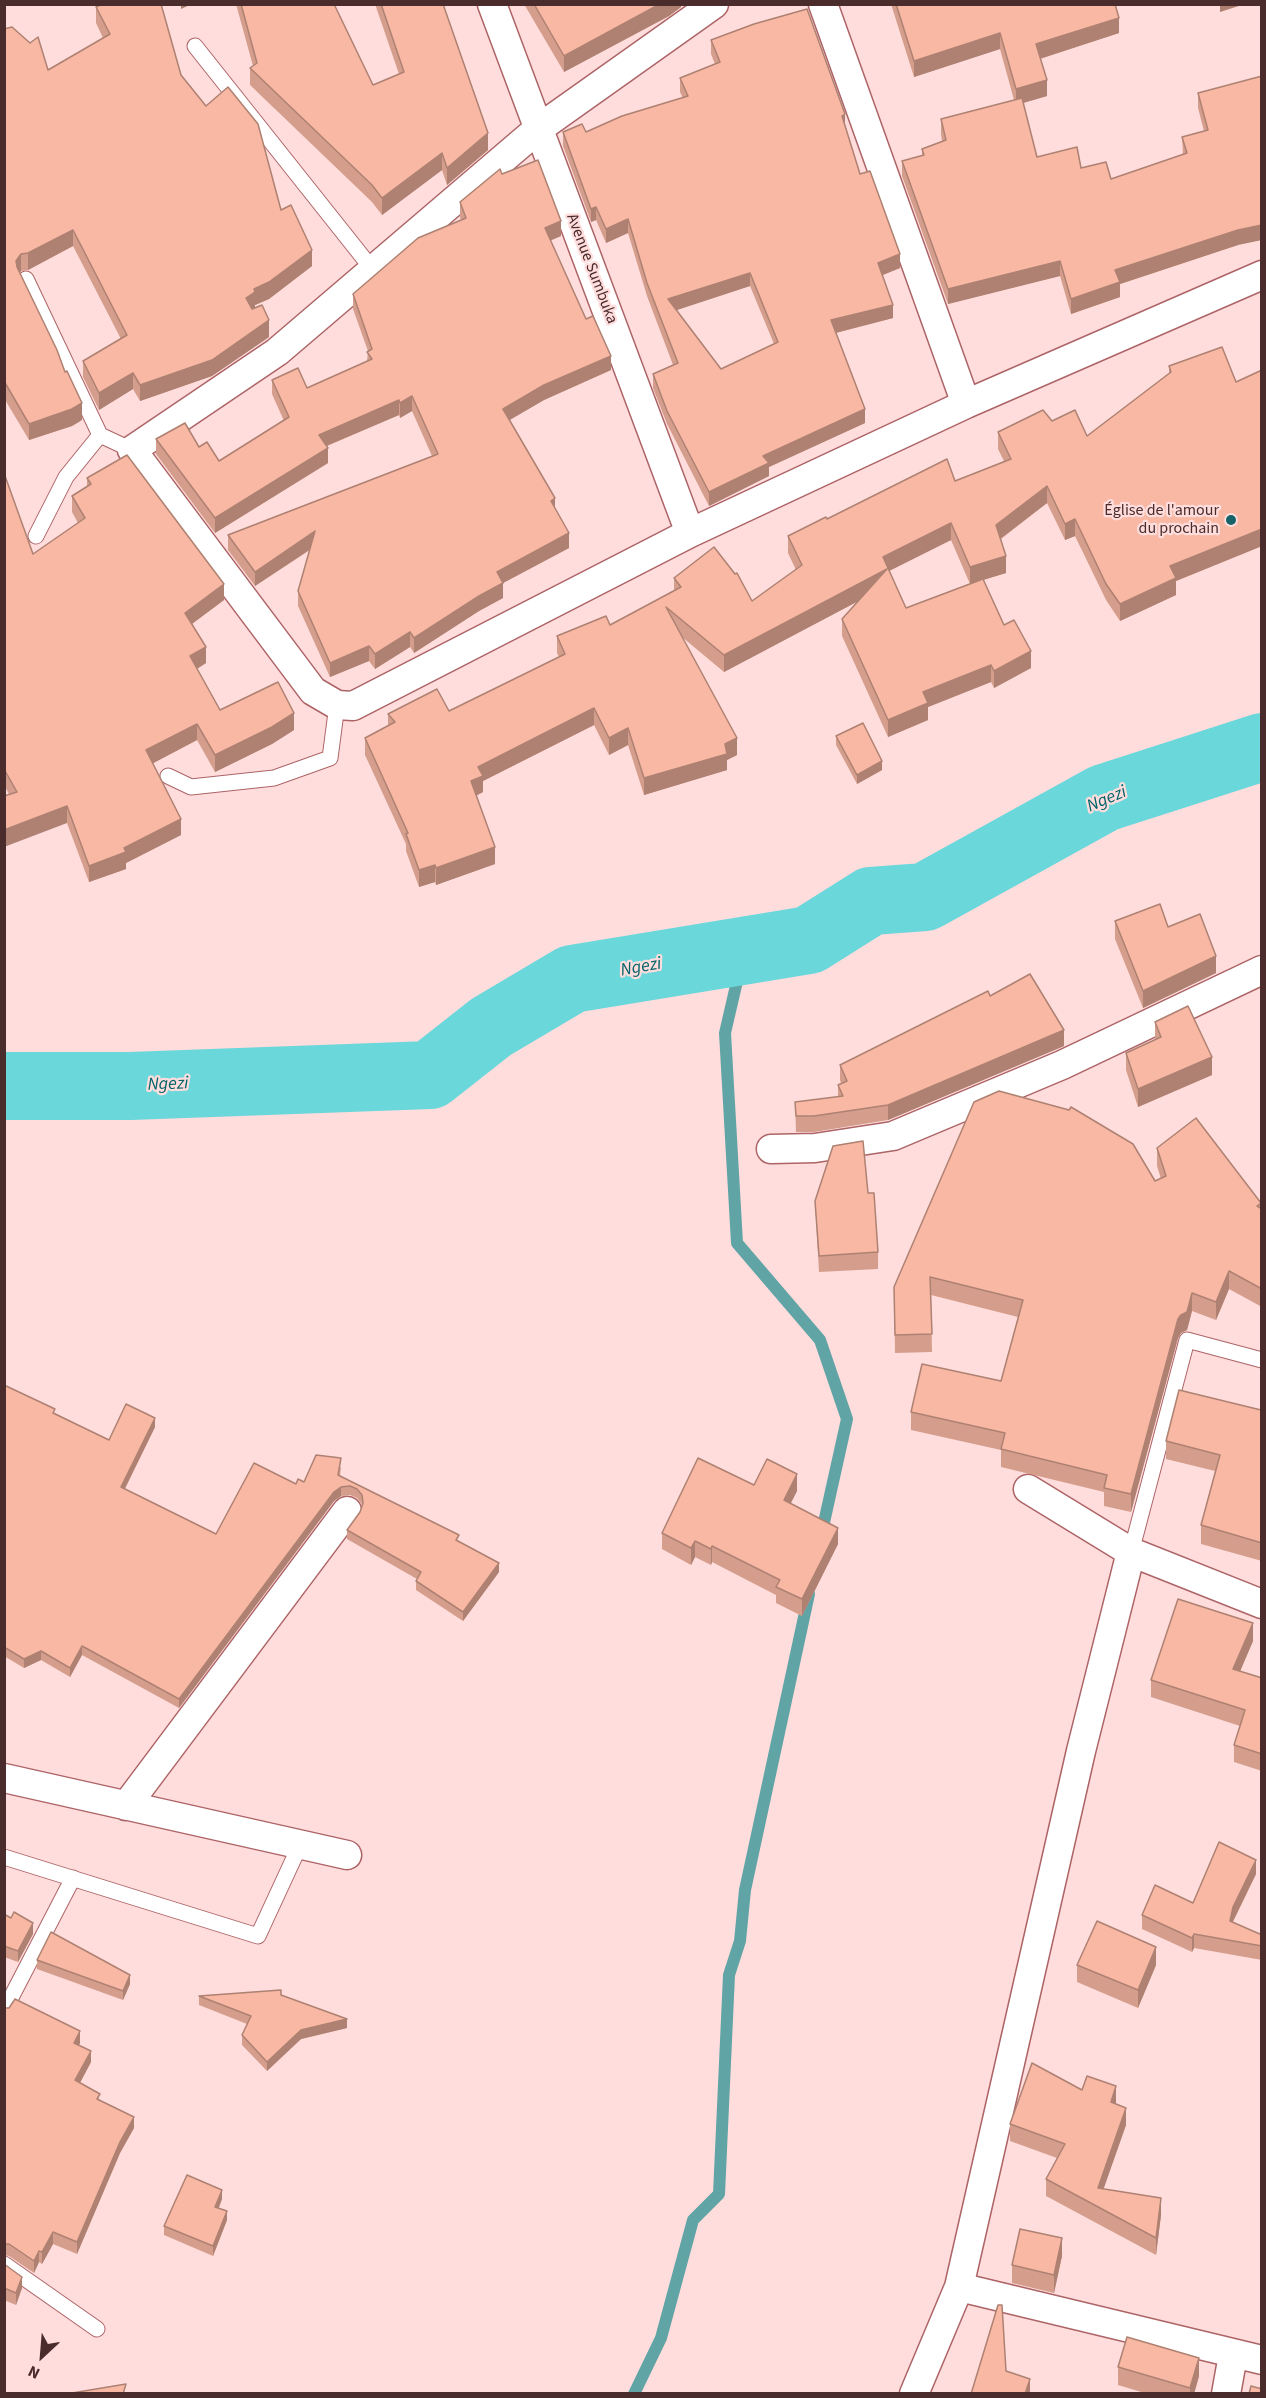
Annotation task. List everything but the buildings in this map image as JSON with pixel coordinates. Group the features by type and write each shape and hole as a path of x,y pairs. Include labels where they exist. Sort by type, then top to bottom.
{"street":[{"name":"Avenue Sumbuka","path":"492,4 690,533"},
{"path":"714,4 538,129 277,352 132,450 313,691 337,705 353,706 690,533 966,404 1262,275"},
{"path":"823,4 966,404"},
{"path":"771,1149 815,1148 893,1136 1062,1065 1262,970"},
{"path":"1028,1489 1131,1552 1262,1604"},
{"path":"126,1806 347,1511"},
{"path":"914,2394 959,2287 1081,1751 1131,1552"},
{"path":"4,1778 347,1855"},
{"path":"959,2287 1233,2355 1262,2360"},
{"path":"1226,2394 1233,2355"}],"lane":[{"path":"195,46 373,270"},
{"path":"26,279 100,435 132,450"},
{"path":"36,536 66,477 100,435"},
{"path":"168,776 191,787 274,778 330,758 337,705"},
{"path":"1131,1552 1187,1340 1262,1360"},
{"path":"4,1857 258,1936 300,1845"},
{"path":"4,2011 73,1878"},
{"path":"4,2264 97,2329"}],"waterway":[{"name":"Ngezi","path":"4,1086 130,1086 430,1075 491,1027 572,979 809,940 871,901 925,897 1104,798 1262,747"},
{"path":"744,951 725,1033 737,1243 820,1340 847,1419 821,1536"},
{"path":"634,2394 661,2338 693,2220 719,2194 729,1975 740,1941 745,1890 809,1594"}],"place":[{"name":"Église de l'amour du prochain","path":"1231,520"}]}
